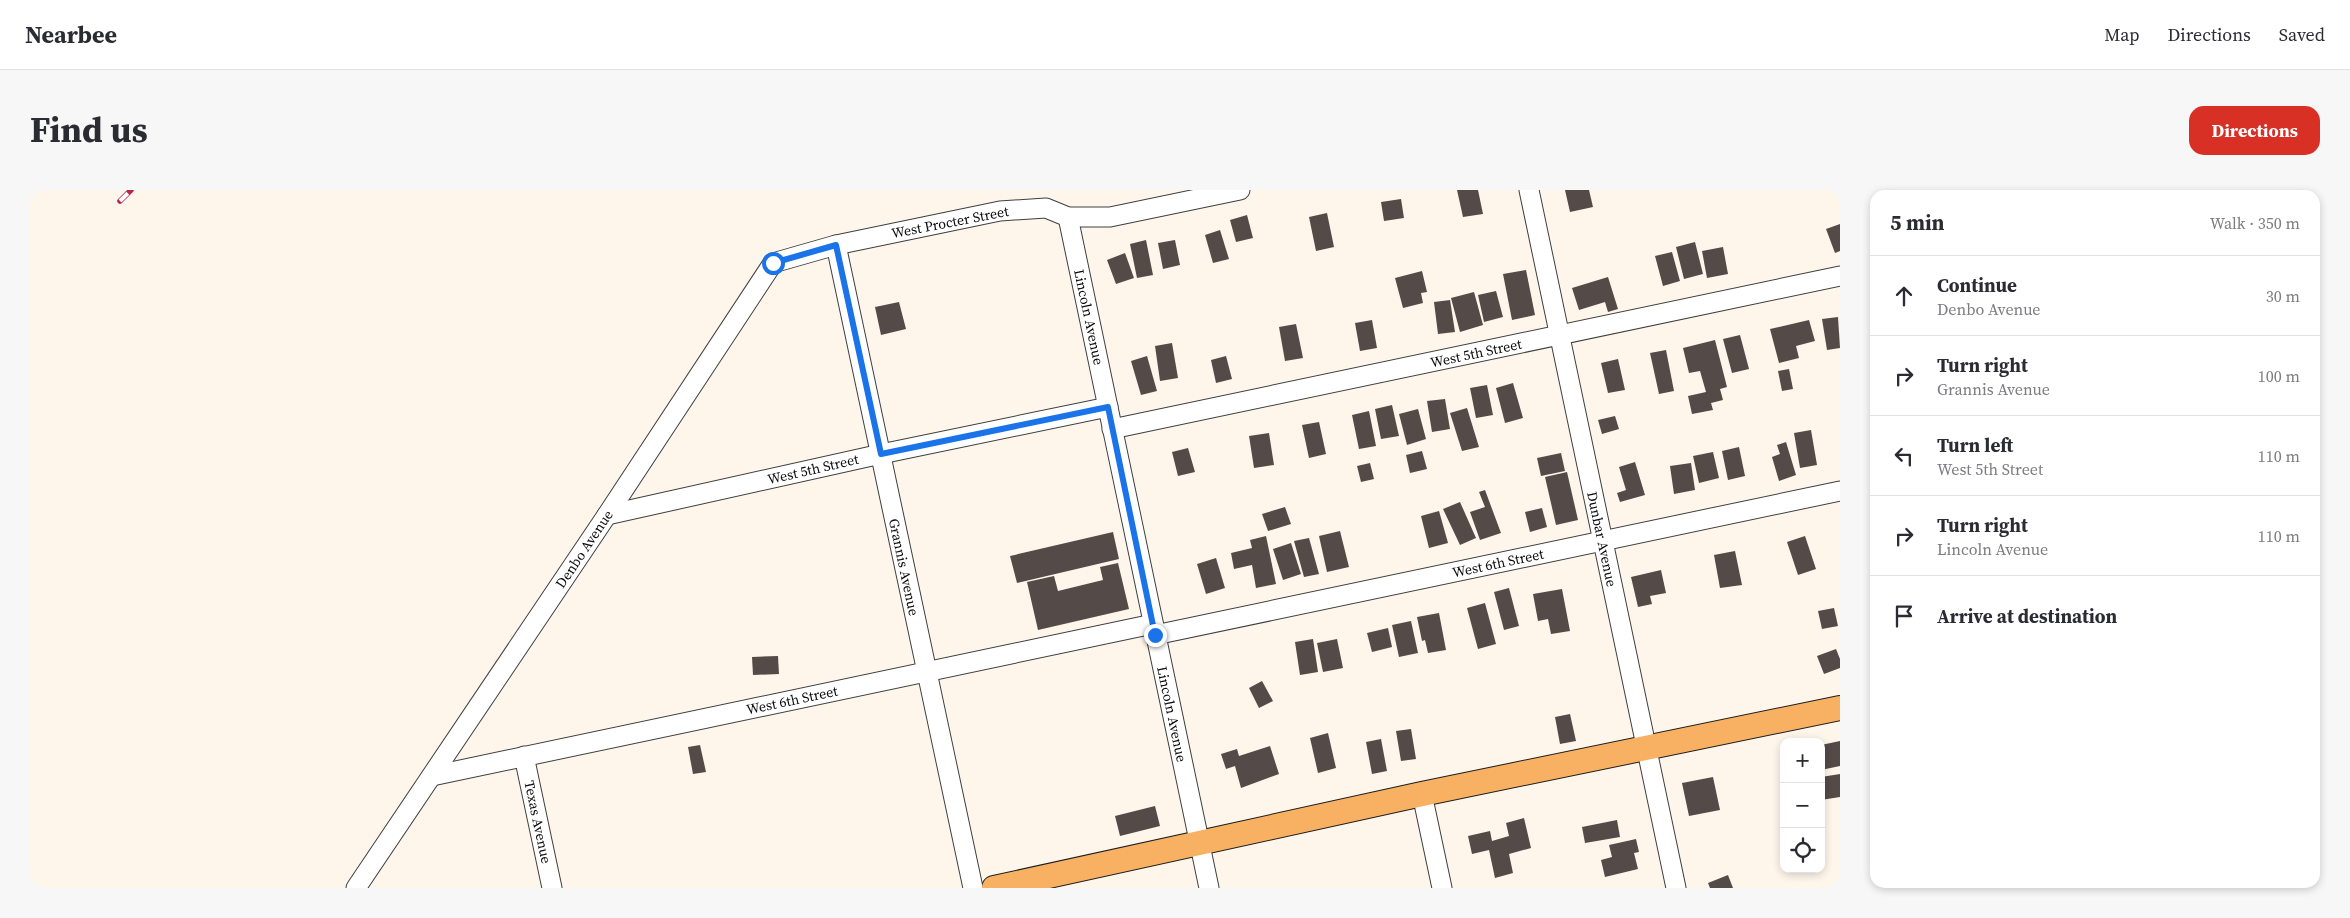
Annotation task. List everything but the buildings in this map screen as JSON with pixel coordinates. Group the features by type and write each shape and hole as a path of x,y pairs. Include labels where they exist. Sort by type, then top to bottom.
{"main road":[{"path":"994,888 1422,794 1840,708"}],"street":[{"name":"West Procter Street","path":"836,245 1000,210 1046,208 1068,217 1110,217 1240,190"},
{"name":"Dunbar Avenue","path":"1529,190 1676,888"},
{"name":"Lincoln Avenue","path":"1068,217 1208,888"},
{"name":"Grannis Avenue","path":"836,245 973,888"},
{"name":"Denbo Avenue","path":"356,888 607,515 773,263 836,245"},
{"name":"West 5th Street","path":"1112,429 1840,276"},
{"name":"West 5th Street","path":"607,515 881,454 1108,407"},
{"name":"West 6th Street","path":"432,776 927,672 1154,629 1840,491"},
{"name":"Texas Avenue","path":"524,756 552,888"},
{"path":"1422,794 1442,888"}],"railway":[{"path":"120,201 131,190"}],"route":[{"path":"773,263 836,245 881,454 1108,407 1155,635"}]}
